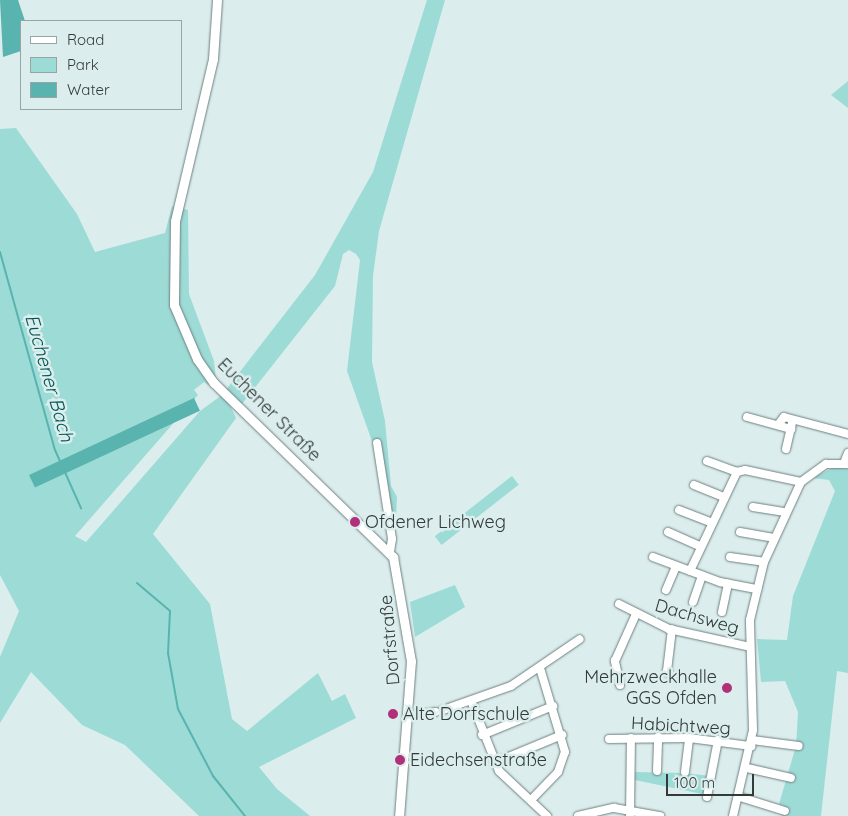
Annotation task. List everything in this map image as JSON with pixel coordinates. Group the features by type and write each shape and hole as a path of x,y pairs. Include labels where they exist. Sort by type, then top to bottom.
{"main road":[{"name":"Euchener Straße","path":"217,0 211,68 175,221 174,305 197,359 214,383 369,531"},
{"name":"Dorfstraße","path":"369,531 390,552 400,576 409,633 410,716 398,816"}],"street":[{"path":"747,417 791,429"},
{"path":"778,425 782,418 848,434"},
{"path":"786,448 793,420"},
{"name":"Dorfstraße","path":"377,443 391,531 390,552"},
{"path":"734,816 747,768 755,711 750,647 757,589 764,562 784,512 801,482 826,464 846,463 848,453"},
{"path":"707,461 737,472 745,470 801,482"},
{"path":"690,571 711,522 737,472"},
{"path":"694,485 724,497"},
{"path":"753,507 784,512"},
{"path":"680,510 711,522"},
{"path":"668,532 700,546"},
{"path":"740,532 773,538"},
{"path":"654,557 702,576 728,584 757,589"},
{"path":"730,557 764,562"},
{"path":"666,590 676,566"},
{"path":"693,602 702,576"},
{"path":"722,612 728,584"},
{"name":"Dachsweg","path":"619,604 672,630 750,647"},
{"name":"Dachsweg","path":"620,685 616,661 636,614"},
{"path":"672,630 666,671 672,677"},
{"path":"410,716 472,703 540,668 580,639"},
{"path":"530,800 558,772 564,752 562,735 540,668"},
{"path":"472,703 482,735 494,763 547,816"},
{"path":"482,735 553,706"},
{"path":"494,763 562,735"},
{"path":"657,771 658,737"},
{"path":"631,738 631,813"},
{"path":"685,772 689,738"},
{"name":"Habichtweg","path":"609,739 689,738 799,746"},
{"path":"707,797 718,740"},
{"path":"747,768 792,778"},
{"path":"740,797 785,810"},
{"path":"578,816 631,813 660,816"}],"green space":[{"path":"427,0 445,0 379,231 373,276 372,362 385,421 391,486 397,497 396,518 385,517 373,444 347,371 360,260 356,254 349,250 343,254 335,286 242,404 225,391 315,275 373,172"},
{"path":"848,81 848,108 831,95"},
{"path":"16,128 77,214 95,252 165,233 172,206 188,210 189,294 214,361 216,380 208,385 204,382 194,390 198,395 75,536 86,542 200,411 222,395 229,403 236,418 153,534 210,604 232,719 247,731 318,673 332,701 345,694 356,718 259,767 277,789 310,816 199,816 125,745 82,725 31,672 0,723 0,657 19,611 0,575 0,129"},
{"path":"834,467 848,469 848,673 837,671 821,816 782,816 785,806 779,804 796,746 798,712 785,681 761,682 757,639 787,640 793,596 835,491 829,480 813,478"},
{"path":"512,476 519,485 442,545 435,536"},
{"path":"455,585 465,607 415,637 410,602"},
{"path":"634,772 684,773 711,776 707,795 635,780"}],"water":[{"path":"0,0 18,0 25,20 20,20 20,51 3,57"},
{"path":"194,398 200,411 35,488 29,475"}],"waterway":[{"name":"Euchener Bach","path":"0,252 55,450 81,508"},
{"name":"Euchener Bach","path":"137,583 170,611 168,653 178,709 213,776 245,816"}],"place":[{"name":"Ofdener Lichweg","path":"355,522"},
{"name":"Mehrzweckhalle GGS Ofden","path":"727,688"},
{"name":"Alte Dorfschule","path":"393,714"},
{"name":"Eidechsenstraße","path":"400,760"}]}
